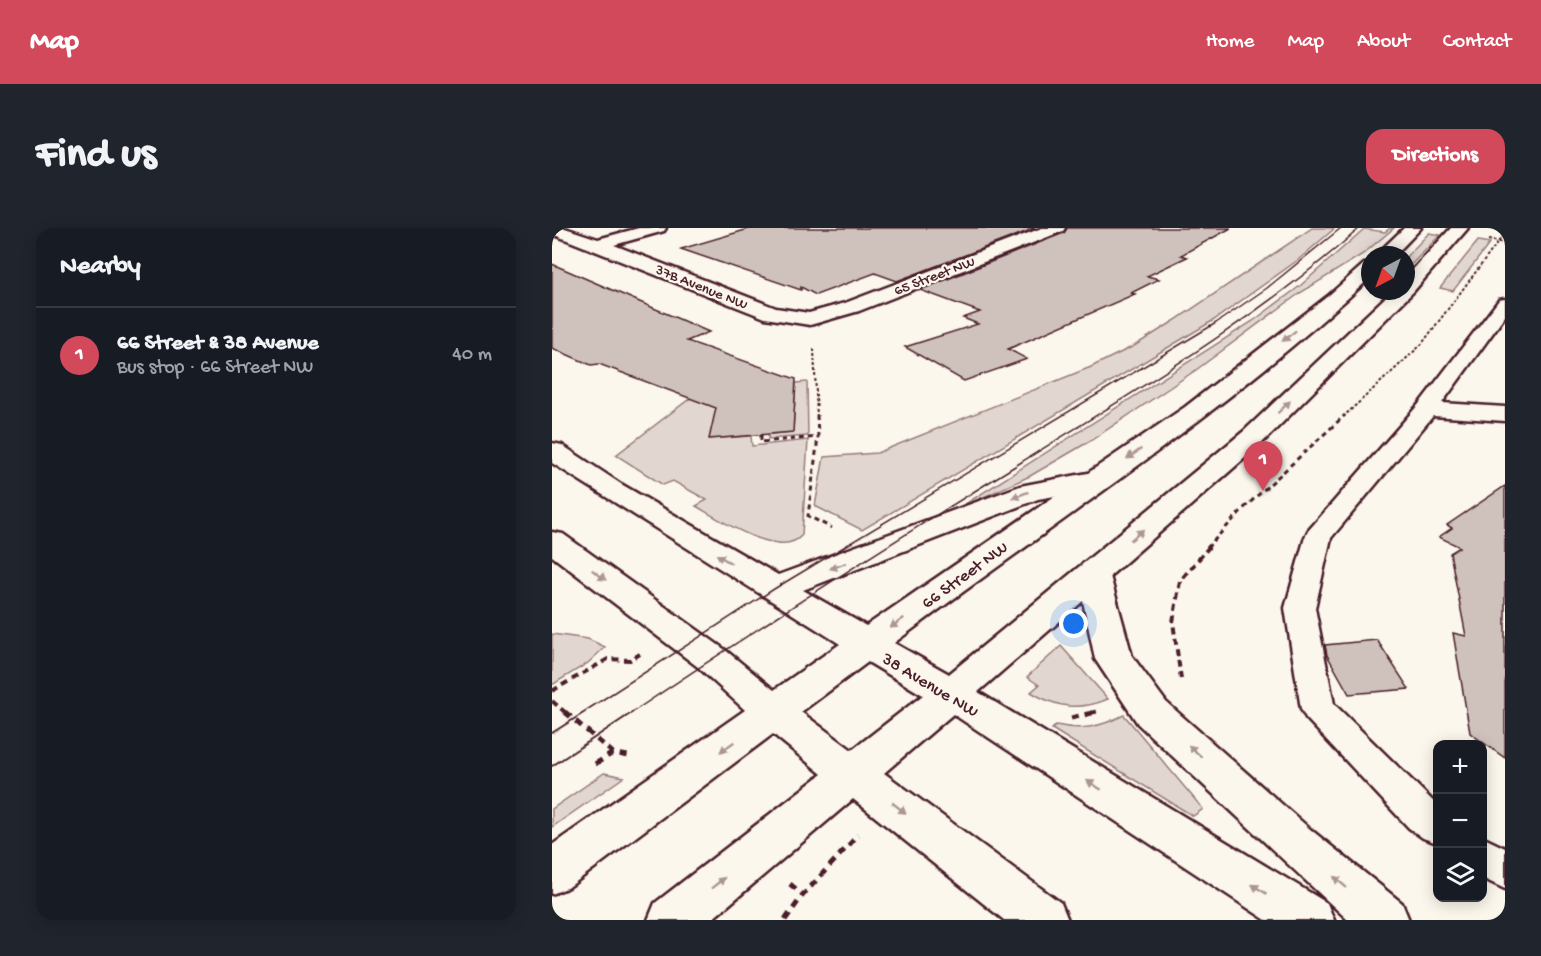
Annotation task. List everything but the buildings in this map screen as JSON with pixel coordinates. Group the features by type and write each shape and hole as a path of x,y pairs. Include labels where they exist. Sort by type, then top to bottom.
{"main road":[{"path":"597,244 658,228"},
{"name":"65 Street NW","path":"810,319 852,307 1057,228"},
{"path":"1394,246 1413,228"},
{"path":"1415,279 1460,228"},
{"name":"37B Avenue NW","path":"552,229 597,244 772,314 810,319"},
{"name":"66 Street NW","path":"552,872 1194,412 1335,300 1361,276"},
{"path":"673,920 951,694 1253,437 1395,300"},
{"name":"38 Avenue NW","path":"552,451 611,490 951,694 1309,920"},
{"path":"774,589 1030,492 1098,479"},
{"path":"552,541 711,658 774,713 1043,920"},
{"path":"1093,573 1114,659 1152,712 1294,843 1384,920"}],"lane":[{"path":"1433,823 1423,816 1318,709 1300,608 1318,537 1427,409 1505,304"},
{"path":"1427,409 1505,414"},
{"path":"1487,858 1505,870"}],"path":[{"path":"1175,682 1183,678 1173,622 1180,581 1189,568 1244,509 1421,345 1505,232"},
{"path":"1499,242 1505,243"},
{"path":"810,319 814,350 818,437 808,516 837,531"},
{"path":"762,435 761,442 818,437"},
{"path":"552,691 608,658 630,660 640,654"},
{"path":"554,705 613,753 635,757"},
{"path":"595,764 613,753"},
{"path":"785,920 849,843"}],"shaded area":[{"path":"1312,228 1335,228 1298,260 1214,320 862,530 815,506 824,457 877,453 1091,367 1134,346 1174,321"},
{"path":"1394,228 1373,246 1361,246 1361,255 1300,293 1196,370 1090,441 1030,476 959,508 1253,321 1300,286 1364,229 1385,232"},
{"path":"1429,233 1440,235 1415,261 1415,248"},
{"path":"1478,241 1490,243 1453,291 1440,288"},
{"path":"807,382 808,436 768,439 769,434 793,432 796,383"},
{"path":"720,389 710,439 751,436 752,446 808,440 802,535 792,542 780,543 749,535 696,506 707,500 673,481 663,485 616,455 701,390"},
{"path":"552,634 588,639 605,647 588,663 552,685"},
{"path":"1061,646 1108,699 1087,705 1068,706 1050,702 1031,692 1039,685 1027,677"},
{"path":"1124,715 1203,809 1193,816 1052,729 1056,725 1074,728 1091,727"},
{"path":"604,773 624,777 552,827 552,809"}],"tram line":[{"path":"582,713 774,589 1216,323 1267,288 1341,228"},
{"path":"631,713 824,586 1195,352 1280,293 1360,228"},
{"path":"552,733 585,712"},
{"path":"552,766 633,712"}],"place":[{"name":"66 Street & 38 Avenue","path":"1263,491"}]}
